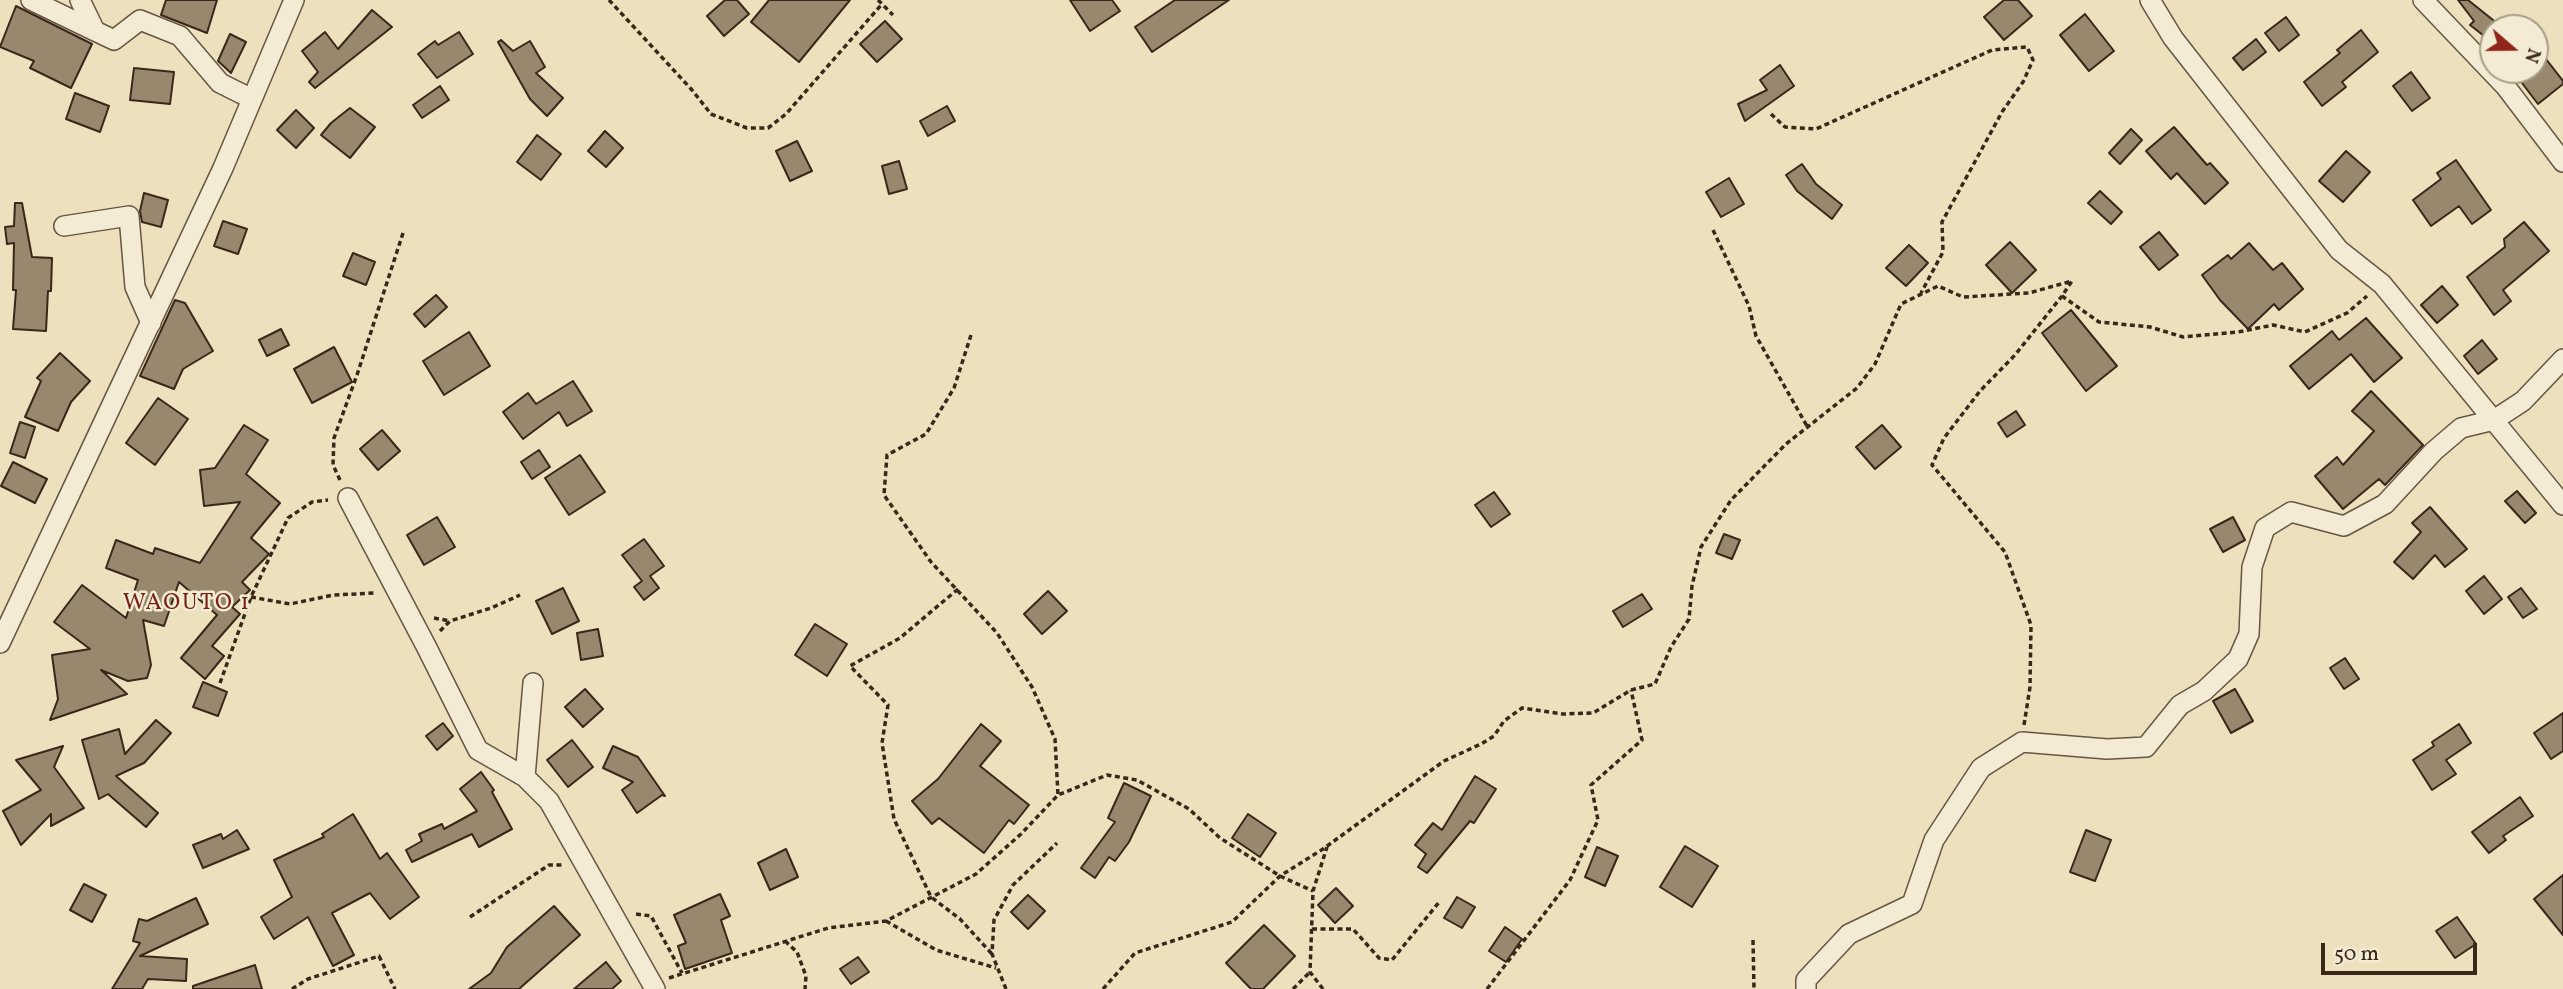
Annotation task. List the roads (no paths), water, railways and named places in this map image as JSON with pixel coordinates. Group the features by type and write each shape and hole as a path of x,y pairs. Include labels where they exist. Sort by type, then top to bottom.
{"street":[{"path":"31,0 114,40 140,20 180,36 219,83 252,99"},
{"path":"51,8 80,0 95,31"},
{"path":"0,643 223,168 294,0"},
{"path":"2150,0 2173,38 2339,250 2382,284 2563,505"},
{"path":"2423,0 2506,87 2563,162"},
{"path":"64,226 129,216 135,287 151,323"},
{"path":"1806,989 1806,981 1849,934 1912,904 1934,840 1981,768 2022,742 2107,749 2146,747 2180,705 2204,691 2238,659 2249,634 2252,567 2265,528 2291,512 2344,526 2385,504 2434,451 2461,428 2494,420 2523,401 2563,359"},
{"path":"348,498 478,750 526,777 549,801 654,986"},
{"path":"526,777 533,683"}],"district":[{"name":"WAOUTO 1","path":"187,605"}]}
